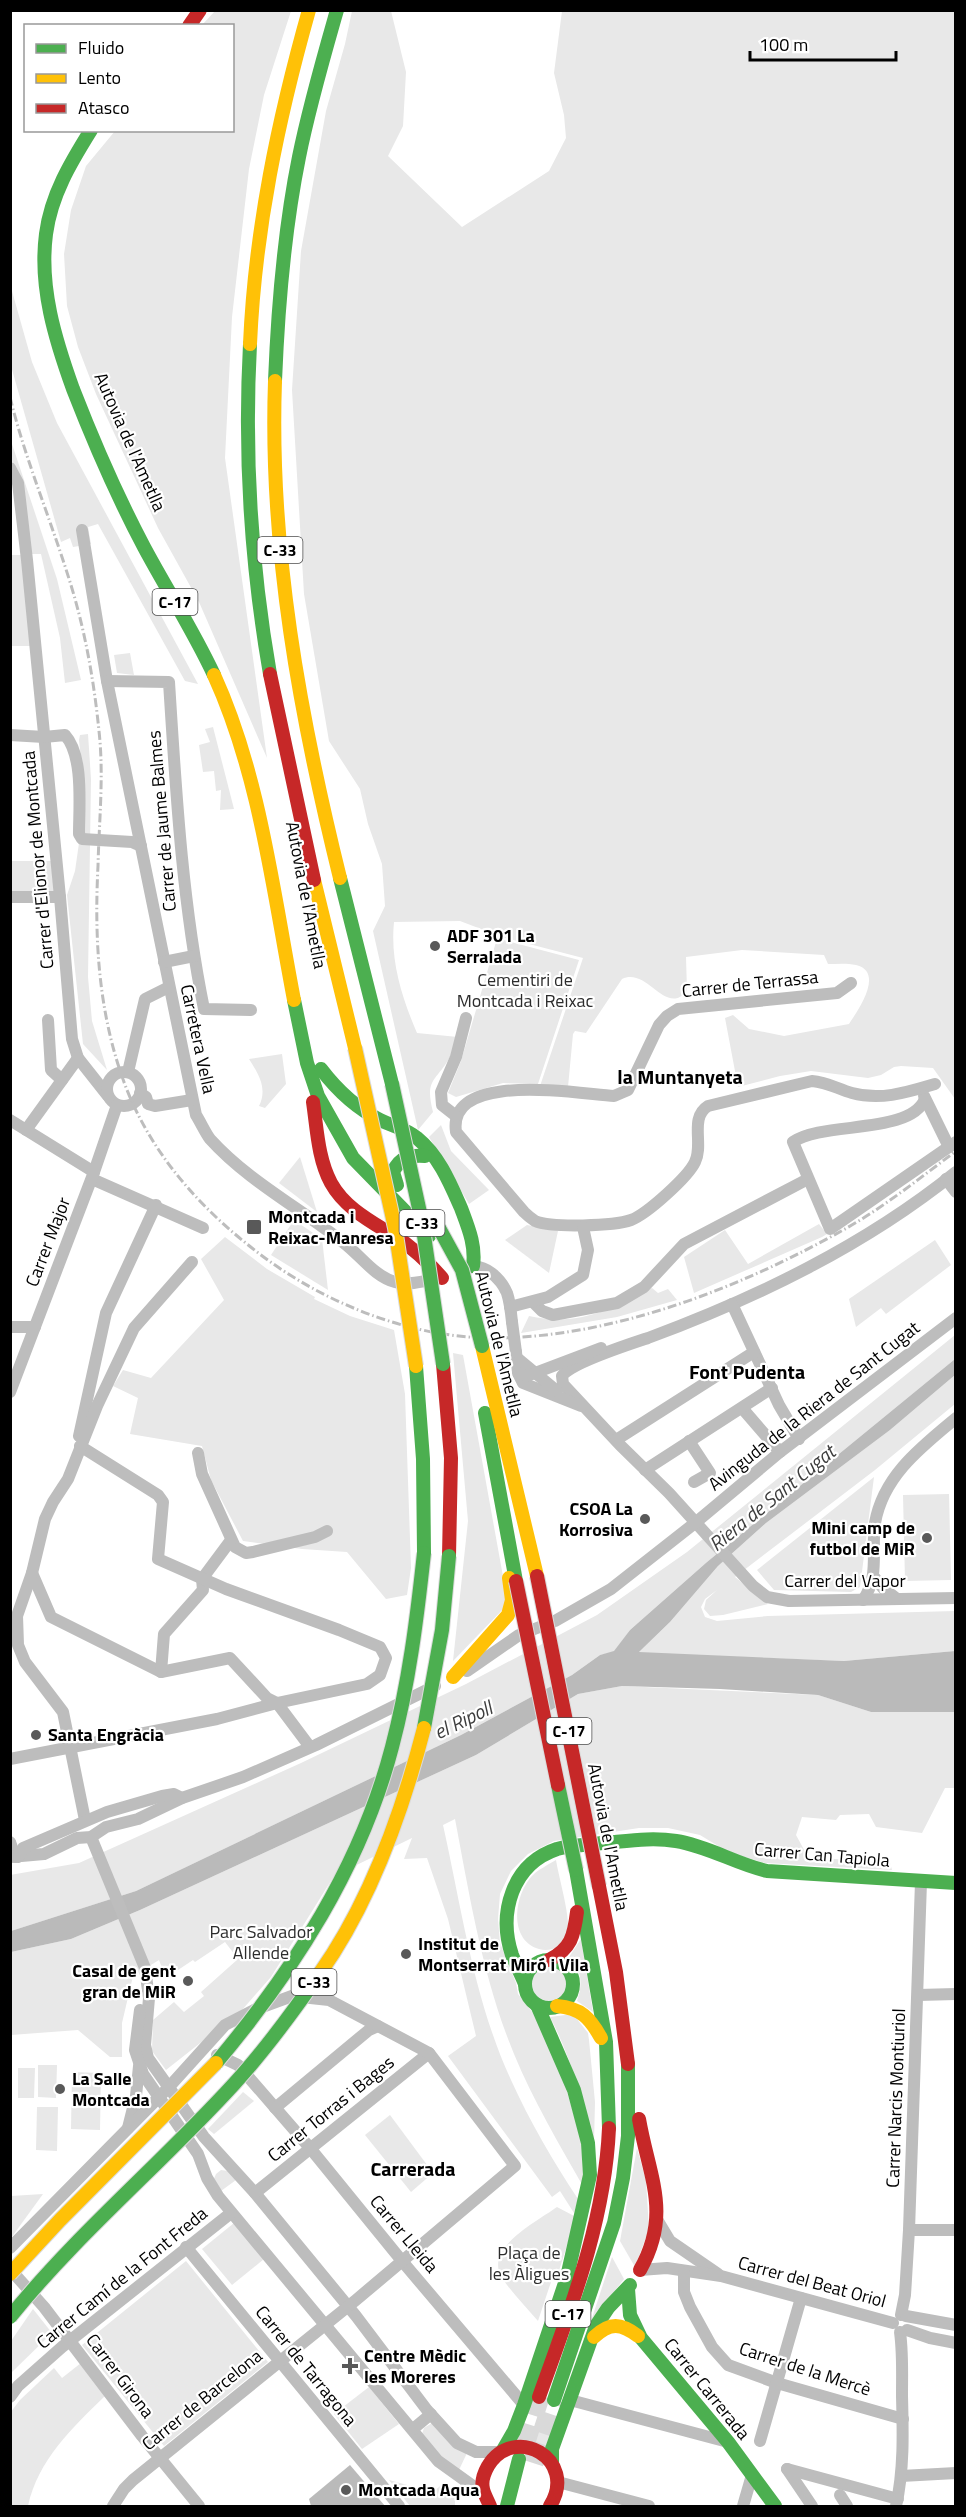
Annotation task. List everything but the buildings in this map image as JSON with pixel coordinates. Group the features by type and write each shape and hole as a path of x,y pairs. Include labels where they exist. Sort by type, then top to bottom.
{"main road":[{"path":"176,24 186,10"},
{"path":"190,24 200,10"},
{"name":"C-33","path":"10,2274 46,2232 214,2064 281,1983 310,1937 339,1884 360,1838 386,1766 406,1688 419,1600 424,1553 423,1459 416,1366 395,1228 281,736 261,618 248,472 250,341 260,232 270,166 285,96 309,10"},
{"name":"C-33","path":"10,2317 69,2249 236,2082 307,1992 336,1947 376,1870 409,1788 436,1679 447,1603 451,1458 443,1364 422,1222 392,1084 322,800 304,710 285,591 274,457 273,401 276,342 288,223 313,97 337,10"},
{"name":"Autovia de l'Ametlla","path":"90,132 65,174 46,232 43,258 50,322 65,369 114,487 144,547 213,670 230,714 253,784 307,1063 318,1096 331,1124 360,1167"},
{"name":"Autovia de l'Ametlla","path":"104,132 78,173 64,208 55,265 58,307 69,347 114,458 153,538 224,666 261,765"},
{"name":"Autovia de l'Ametlla","path":"267,787 321,1069 330,1097 343,1124 369,1160 397,1185 435,1234 455,1251 465,1274 495,1473 599,1992 606,2049 608,2144 602,2191 584,2266 539,2397"},
{"path":"307,1063 326,1170 333,1185 356,1212 416,1252 436,1275"},
{"path":"321,1069 339,1093 352,1103 387,1124 417,1137 432,1153 454,1194 474,1249 473,1266"},
{"path":"397,1185 393,1177 394,1166 405,1157 424,1155 440,1167"},
{"path":"339,1194 338,1182 344,1172 360,1167"},
{"name":"C-17","path":"360,1167 435,1234"},
{"path":"474,1249 481,1255 490,1272"},
{"name":"Autovia de l'Ametlla","path":"477,1348 512,1467 537,1576 624,2011 630,2087 630,2131 621,2196 606,2249 554,2400"},
{"path":"453,1677 464,1662 499,1627 511,1606 495,1473"},
{"name":"Carrer Can Tapiola","path":"525,1984 510,1944 506,1920 507,1903 516,1881 532,1862 554,1850 647,1839 665,1840 705,1849 747,1868 956,1883"},
{"path":"502,2451 514,2431 524,2405 567,2277 590,2175 588,2143 574,2090 537,2005 529,1998 525,1984 528,1972 544,1961 562,1954 575,1937 580,1891"},
{"path":"510,1944 526,1956 561,1964 567,1968 572,1980 571,1993 557,2006"},
{"path":"537,2005 549,2008 557,2006 576,2008 585,2012 606,2049"},
{"name":"C-17","path":"630,2087 655,2189 658,2220"},
{"path":"550,2506 556,2495 558,2482 552,2462 552,2449 591,2340 602,2317 628,2289 640,2270 655,2237 658,2220"},
{"name":"Carrer Carrerada","path":"628,2289 627,2299 632,2323 641,2338 728,2442 775,2506"},
{"path":"591,2340 609,2325 626,2326 641,2338"},
{"path":"486,2501 485,2471 493,2458 502,2451 512,2447 528,2447 543,2454 552,2462"},
{"path":"507,2506 519,2459"},
{"path":"521,2506 530,2473"}],"street":[{"name":"Carrer d'Elionor de Montcada","path":"10,468 18,483 72,1039 78,1058 113,1100"},
{"name":"Carretera Vella","path":"82,530 107,681 196,1115 210,1138 268,1189 346,1244 372,1269 396,1282 411,1283 473,1266"},
{"name":"Carrer de Jaume Balmes","path":"107,681 169,682 178,825 194,956 204,1009 251,1010"},
{"path":"10,735 44,737 65,735 74,744 79,785 79,834 82,839 132,842 141,846"},
{"path":"10,897 60,897"},
{"path":"164,962 194,956"},
{"name":"Carrer de Terrassa","path":"456,1116 468,1101 492,1093 519,1090 614,1096 622,1094 628,1090 659,1025 678,1009 837,993 851,983"},
{"path":"128,1072 145,999 169,987"},
{"path":"466,1018 456,1057 444,1085 441,1099 444,1108 456,1116 456,1132 524,1212 535,1221 584,1227 622,1222 648,1211 695,1163 699,1117 703,1109 708,1106 812,1082 828,1083 852,1093 874,1096 921,1094 935,1084"},
{"path":"48,1020 51,1070 62,1080"},
{"path":"26,1130 78,1058"},
{"path":"128,1072 140,1082 140,1093 131,1104 113,1100 109,1080 117,1073 128,1072"},
{"path":"140,1093 146,1097 148,1104 155,1106 192,1100"},
{"path":"921,1094 952,1144 830,1229 793,1143 826,1131 866,1127 892,1120 921,1107 921,1094"},
{"name":"Carrer Major","path":"10,1392 93,1175 113,1100"},
{"path":"10,1120 93,1175 203,1228"},
{"path":"518,1373 527,1376 616,1342 651,1336 732,1304 850,1246 951,1176 956,1192"},
{"path":"533,1302 542,1311 553,1315 617,1303 644,1287 684,1244 808,1179"},
{"path":"80,1446 79,1432 106,1313 113,1293 156,1205"},
{"path":"510,1306 548,1297 583,1275 588,1250 584,1227"},
{"path":"85,1820 63,1712 25,1662 18,1646 17,1616 32,1573 45,1518 68,1479 80,1446 136,1324 192,1262"},
{"path":"473,1266 490,1272 504,1287 510,1306 520,1380 527,1385 587,1409"},
{"path":"732,1304 799,1439"},
{"name":"Avinguda de la Riera de Sant Cugat","path":"182,1798 243,1777 310,1748 478,1664 519,1635 555,1621 597,1598 695,1523 780,1452 956,1318"},
{"path":"10,1327 35,1327"},
{"name":"Carrer del Vapor","path":"651,1336 567,1370 562,1376 563,1384 669,1493 762,1594 773,1599 789,1601 956,1598"},
{"path":"616,1440 754,1352"},
{"path":"516,1355 534,1373 570,1401"},
{"path":"645,1470 772,1388"},
{"path":"742,1407 780,1452"},
{"path":"863,1600 874,1577 875,1522 887,1486 912,1456 956,1418"},
{"path":"689,1441 710,1473 694,1482"},
{"path":"10,1759 217,1719 277,1703 367,1684 380,1675 386,1658 380,1647 202,1579 158,1559 163,1502 159,1495 80,1446"},
{"path":"198,1454 202,1474 235,1548 253,1552 315,1537 327,1530"},
{"path":"161,1672 164,1634 203,1590 202,1579 231,1540"},
{"path":"32,1573 51,1617 161,1672 230,1658 267,1698 277,1703 310,1748"},
{"path":"874,1577 897,1599"},
{"path":"15,1857 23,1848 85,1820 162,1796 174,1794 182,1798"},
{"path":"15,1857 44,1854 77,1838 91,1837 106,1827 138,1819 182,1798"},
{"path":"91,1837 146,1971 149,1998 145,2045 148,2058 204,2137 255,2193 431,2414 457,2443 476,2452 502,2451"},
{"path":"10,1842 15,1857"},
{"name":"Carrer Narcis Montiuriol","path":"897,2503 901,2476 903,2419 901,2323 909,2230 921,1882"},
{"path":"128,2129 137,2089 138,2062 135,2045 146,1971"},
{"path":"918,1995 956,1994"},
{"path":"10,2248 159,2097 167,2084 225,2025 254,2010 292,1996 330,2000 429,2053"},
{"path":"275,2108 369,2030 378,2026"},
{"name":"Carrer Torras i Bages","path":"255,2193 429,2053"},
{"name":"Carrer de Barcelona","path":"113,2506 124,2488 159,2458 348,2307 516,2166 429,2053"},
{"name":"Carrer Lleida","path":"195,2058 215,2055 238,2066 310,2148 524,2405"},
{"path":"138,2062 198,2154 207,2178 231,2213 448,2470 486,2501"},
{"path":"137,2089 151,2084 167,2084"},
{"path":"207,2178 215,2166 231,2166"},
{"name":"Carrer Camí de la Font Freda","path":"10,2397 18,2386 71,2340 231,2213"},
{"name":"Carrer del Beat Oriol","path":"658,2220 670,2241 721,2276"},
{"path":"909,2230 956,2230"},
{"name":"Carrer de Tarragona","path":"186,2247 399,2506"},
{"name":"Carrer del Beat Oriol","path":"640,2270 667,2268 721,2276 901,2323 956,2325"},
{"name":"Carrer Girona","path":"10,2269 71,2340 159,2458 199,2506"},
{"name":"Carrer de la Mercè","path":"684,2272 684,2292 690,2307 712,2347 728,2365 777,2383 903,2419"},
{"path":"760,2441 801,2298"},
{"name":"Carrer del Beat Oriol","path":"901,2323 930,2338 956,2343"},
{"path":"570,2400 728,2442"},
{"path":"413,2429 431,2414"},
{"path":"812,2506 787,2469 897,2503"},
{"path":"901,2476 956,2473"},
{"path":"742,2506 752,2475"},
{"path":"558,2482 617,2502 649,2506"},
{"path":"840,2495 847,2506"}],"green space":[{"path":"215,11 291,11 264,95 249,169 232,317 225,458 267,758 199,602 158,528 96,394 78,347 67,306 64,254 71,210 86,166 114,132 234,132 234,24 203,24"},
{"path":"352,11 391,11 406,72 403,126 388,156 462,227 549,171 566,138 564,115 554,73 562,11 955,11 955,1099 933,1068 901,1066 868,1078 811,1071 738,1087 725,1018 733,1015 749,1029 784,1036 849,1024 863,1001 869,983 864,969 853,964 828,964 824,955 742,950 686,957 687,991 679,997 671,998 664,995 640,979 631,977 622,979 586,1033 575,1031 573,1034 568,1087 540,1086 583,958 502,937 460,921 394,922 393,937 398,979 417,1033 458,1037 451,1055 431,1086 433,1112 418,1130 373,931 385,906 382,864 368,824 360,789 329,741 304,594 292,390 301,251 326,111"},
{"path":"10,284 32,362 57,423 198,684 185,681 98,524 88,527 91,544 73,547 70,538 61,542 11,366"},
{"path":"10,438 57,579 81,680 65,683 60,638 41,554 30,554 20,479 11,459"},
{"path":"11,555 22,555 30,646 11,646"},
{"path":"130,653 134,675 117,673 114,655"},
{"path":"213,727 234,809 220,810 221,790 216,791 214,771 203,772 199,745 210,742 205,729"},
{"path":"88,734 91,779 88,977 92,1021 107,1070 83,1044 67,895 75,871 82,822 83,779 79,740 80,735"},
{"path":"10,861 51,861 54,892 11,892"},
{"name":"Cementiri de Montcada i Reixac","path":"503,940 579,960 538,1084 503,1083 456,1097 448,1093 461,1061 496,942"},
{"path":"282,1054 286,1084 265,1108 259,1106 262,1099 262,1087 249,1059"},
{"path":"441,1125 451,1151 489,1190 469,1204 429,1137"},
{"path":"300,1157 317,1212 279,1183"},
{"path":"294,1220 322,1239 328,1290 271,1255"},
{"path":"819,1224 827,1234 822,1237 694,1293 684,1257 725,1230 748,1264"},
{"path":"527,1225 558,1231 549,1273 505,1240"},
{"path":"225,1237 267,1269 315,1297 314,1299 350,1316 394,1330 405,1394 411,1568 407,1595 386,1599 347,1552 243,1541 211,1480 202,1446 130,1434 138,1398 113,1386 123,1370 151,1378 224,1300 201,1259"},
{"path":"935,1240 951,1265 886,1314 881,1308 856,1327 849,1299"},
{"path":"652,1288 658,1293 668,1289 677,1300 617,1317 521,1333 529,1316 547,1319 578,1318 622,1303"},
{"path":"955,1335 955,1359 707,1562 630,1630 614,1652 600,1655 572,1675 461,1735 136,1891 11,1931 10,1875 79,1863 301,1763 466,1684 597,1615 687,1552"},
{"path":"453,1353 463,1355 508,1604 453,1661 468,1521"},
{"path":"955,1375 955,1404 875,1470 735,1577 768,1604 710,1616 704,1609 706,1600 717,1590 705,1599 701,1607 705,1617 717,1621 768,1616 955,1611 955,1651 844,1661 638,1653 670,1622 718,1566 766,1523 890,1430"},
{"path":"874,1477 860,1587 851,1592 774,1590 757,1570"},
{"name":"Mini camp de futbol de MiR","path":"949,1494 951,1580 905,1581 903,1495"},
{"name":"Parc Salvador Allende","path":"622,1686 818,1695 871,1712 955,1712 955,1788 945,1788 922,1833 876,1827 869,1814 840,1815 836,1820 802,1817 796,1835 808,1857 890,1863 892,1870 765,1863 728,1852 700,1835 668,1828 639,1828 554,1841 528,1854 511,1871 500,1894 498,1919 500,1943 518,1994 533,2013 559,2066 581,2138 584,2188 521,2071 503,2026 472,1908 455,1819 443,1825 470,1954 487,2018 498,2050 526,2111 578,2199 574,2213 560,2191 552,2197 448,2056 476,2036 448,1919 427,1858 404,1859 412,1838 334,1876 271,1977 242,2010 166,2070 152,2051 153,2020 174,2002 184,2012 204,1996 201,1992 238,1959 225,1942 166,1978 159,1960 133,1976 122,2023 122,2057 110,2057 78,2030 11,2035 11,1952 71,1939 140,1910 476,1755 578,1694"},
{"path":"556,1860 567,1913 568,1931 565,1939 557,1947 541,1950 529,1944 522,1936 518,1927 518,1904 533,1875"},
{"path":"581,1939 593,2012 577,2001 580,1989 579,1972 569,1957"},
{"path":"548,1965 561,1971 567,1984 561,1997 548,2003 535,1997 529,1984 535,1971"},
{"path":"573,2014 588,2033 595,2102 594,2143 570,2063 550,2017"},
{"path":"38,2065 57,2065 56,2098 38,2097"},
{"path":"18,2068 35,2068 34,2098 18,2098"},
{"path":"72,2072 101,2073 100,2130 71,2129"},
{"path":"243,2092 254,2101 214,2134 208,2129"},
{"path":"37,2107 58,2107 57,2151 36,2150"},
{"path":"390,2115 433,2173 411,2192 365,2135"},
{"path":"637,2148 646,2181 649,2229 635,2267 620,2241"},
{"path":"221,2170 228,2171 236,2180 221,2191 213,2181"},
{"path":"43,2194 11,2238 11,2196"},
{"name":"Plaça de les Àligues","path":"557,2207 576,2217 557,2277 552,2279 538,2321 502,2278 498,2267 500,2256 506,2246 526,2228"},
{"path":"234,2223 264,2259 232,2285 202,2249"},
{"path":"612,2257 624,2279 591,2321"},
{"path":"186,2261 268,2362 164,2446 82,2345"},
{"path":"33,2309 52,2333 11,2373 11,2341"},
{"path":"81,2363 105,2396 80,2420 48,2459 33,2489 28,2506 11,2506 10,2413 20,2400 54,2368 62,2378"},
{"path":"369,2387 399,2424 362,2449 334,2414"},
{"path":"432,2423 467,2453 458,2472 450,2467 422,2434 424,2428"},
{"path":"549,2430 552,2436 547,2448 514,2441 517,2432"},
{"path":"389,2480 433,2492 445,2482 455,2495 455,2506 410,2506"}],"shaded area":[{"path":"955,1359 955,1375 890,1430 766,1523 718,1566 670,1622 639,1652 844,1661 955,1651 955,1712 871,1712 818,1695 720,1689 622,1686 578,1694 476,1755 140,1910 71,1939 11,1952 11,1931 136,1891 461,1735 572,1675 600,1655 614,1651 630,1630 707,1562"},
{"name":"Montcada Aqua","path":"350,2465 385,2506 311,2506 309,2499"}],"tunnel":[{"path":"524,2445 539,2397"},
{"path":"533,2463 554,2400"}],"railway":[{"path":"10,397 23,443 63,559 92,675 101,765 97,895 98,952 104,1008 110,1035 127,1090 152,1140 184,1184 243,1241 290,1275 344,1304 373,1316 433,1332 463,1336 493,1338 538,1336 630,1319 720,1289 763,1270 845,1229 902,1192 956,1151"}],"traffic: fast":[{"path":"275,381 282,269 289,213 303,138 337,10"},
{"path":"90,132 63,179 52,206 44,254 50,313 73,389 106,469 144,547 214,675"},
{"path":"250,344 248,427 251,510 258,592 270,674"},
{"path":"340,878 392,1084"},
{"path":"294,1000 307,1063 318,1096 353,1158 429,1236"},
{"path":"321,1069 355,1104 380,1120 413,1135 432,1153 461,1208 472,1243 473,1266"},
{"path":"392,1084 422,1222 443,1364"},
{"path":"397,1185 393,1172 399,1163 410,1157 425,1156"},
{"path":"439,1228 462,1270 482,1346"},
{"path":"416,1366 423,1459 424,1553"},
{"path":"485,1413 516,1581"},
{"path":"216,2063 245,2028 298,1954 322,1915 362,1834 379,1791 398,1723 412,1650 424,1553"},
{"path":"424,1728 442,1630 449,1556"},
{"path":"558,1785 576,1870"},
{"path":"525,1984 512,1955 508,1939 508,1907 519,1878 529,1866 542,1856 557,1849 630,1840 667,1840 688,1843 767,1871 956,1883"},
{"path":"576,1870 606,2042 609,2128"},
{"path":"549,1960 566,1967 573,1984 566,2001 549,2008 532,2001 525,1984 532,1967 549,1960"},
{"path":"10,2317 63,2256 234,2084 279,2030 320,1973"},
{"path":"503,2450 514,2431 524,2405 567,2277 590,2175 588,2143 574,2090 537,2005"},
{"path":"554,2400 614,2223 628,2136 628,2064"},
{"path":"552,2462 552,2449 596,2326 608,2308 630,2285"},
{"path":"628,2289 630,2315 641,2338 728,2442 775,2506"},
{"path":"507,2506 519,2459"}],"traffic: slow":[{"path":"250,344 257,259 270,176 287,93 309,10"},
{"path":"275,381 274,444 277,507 290,632 312,756 340,878"},
{"path":"214,675 230,713 254,793 272,876 294,1000"},
{"path":"314,880 355,1048"},
{"path":"355,1048 395,1228 416,1366"},
{"path":"482,1346 537,1576"},
{"path":"453,1677 508,1615 512,1600 509,1578"},
{"path":"320,1973 355,1916 370,1886 406,1792 424,1728"},
{"path":"557,2006 572,2009 584,2015 601,2038"},
{"path":"10,2274 60,2220 216,2063"},
{"path":"594,2337 605,2329 616,2326 638,2336"}],"traffic: jam":[{"path":"190,24 200,10"},
{"path":"270,674 314,880"},
{"path":"313,1102 323,1164 338,1193 364,1217 410,1247 442,1278"},
{"path":"443,1364 451,1458 449,1556"},
{"path":"537,1576 599,1886"},
{"path":"516,1581 558,1785"},
{"path":"599,1886 616,1972 628,2064"},
{"path":"549,1960 562,1951 570,1941 577,1912"},
{"path":"639,2119 652,2177 656,2212 655,2231 650,2250 640,2270"},
{"path":"539,2397 574,2298 593,2231 601,2197 609,2128"},
{"path":"490,2506 482,2486 488,2466 499,2453 513,2448 527,2447 540,2452 550,2461 556,2474 557,2489 550,2506"}],"place":[{"name":"ADF 301 La Serralada","path":"435,946"},
{"name":"Montcada i Reixac-Manresa","path":"254,1227"},
{"name":"CSOA La Korrosiva","path":"645,1519"},
{"name":"Mini camp de futbol de MiR","path":"927,1538"},
{"name":"Santa Engràcia","path":"36,1735"},
{"name":"Institut de Montserrat Miró i Vila","path":"406,1954"},
{"name":"Casal de gent gran de MiR","path":"188,1981"},
{"name":"La Salle Montcada","path":"60,2089"},
{"name":"Centre Mèdic les Moreres","path":"350,2366"},
{"name":"Montcada Aqua","path":"346,2490"}],"district":[{"name":"la Muntanyeta","path":"680,1077"},
{"name":"Font Pudenta","path":"747,1372"},
{"name":"Carrerada","path":"413,2169"}],"water label":[{"name":"Riera de Sant Cugat","path":"772,1498"},
{"name":"el Ripoll","path":"463,1720"}]}
